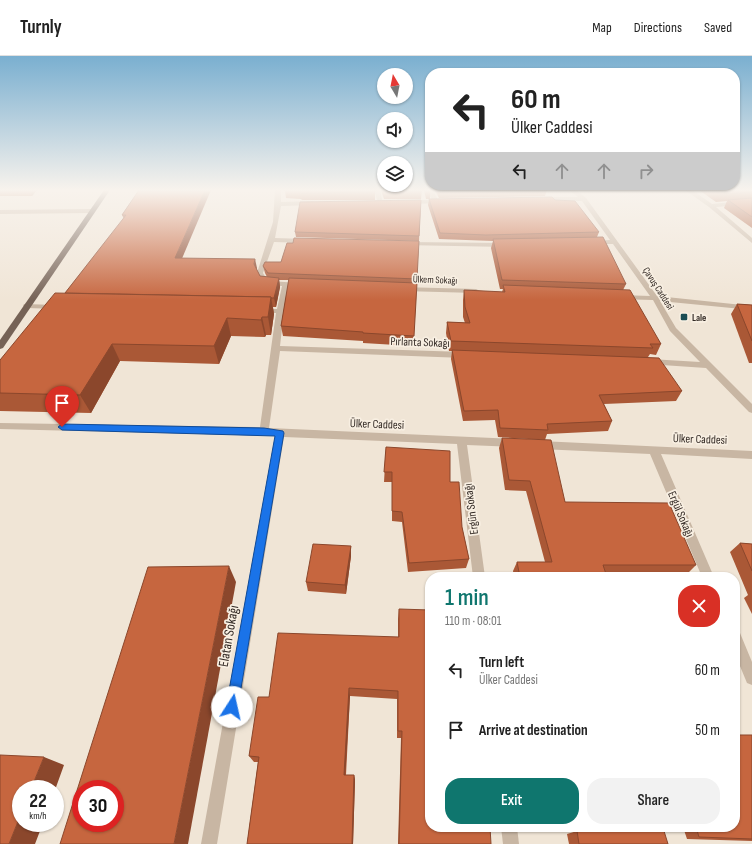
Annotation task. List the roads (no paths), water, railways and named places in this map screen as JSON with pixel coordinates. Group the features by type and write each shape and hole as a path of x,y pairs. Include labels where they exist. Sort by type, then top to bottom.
{"main road":[{"path":"0,346 80,227"}],"street":[{"path":"276,227 260,273 266,283 309,285"},
{"name":"Çavuş Caddesi","path":"605,227 655,298 674,330 752,410"},
{"path":"735,227 752,241"},
{"path":"272,240 312,241"},
{"path":"585,243 616,242"},
{"path":"400,244 510,244"},
{"path":"264,431 280,311 286,284"},
{"name":"Ülkem Sokağı","path":"396,288 482,292"},
{"path":"615,297 655,298 752,308"},
{"path":"27,306 66,307"},
{"path":"256,311 280,311"},
{"name":"Pırlanta Sokağı","path":"276,348 476,356"},
{"path":"643,362 707,365"},
{"name":"Ülker Caddesi","path":"0,426 264,431 280,433 752,454"},
{"name":"Elatan Sokağı","path":"209,844 280,433"},
{"name":"Ergün Sokağı","path":"462,440 478,572"},
{"name":"Ergül Sokağı","path":"654,450 706,572"},
{"path":"740,650 752,678"},
{"path":"510,832 511,844"}],"place":[{"name":"Lale","path":"684,317"}]}
